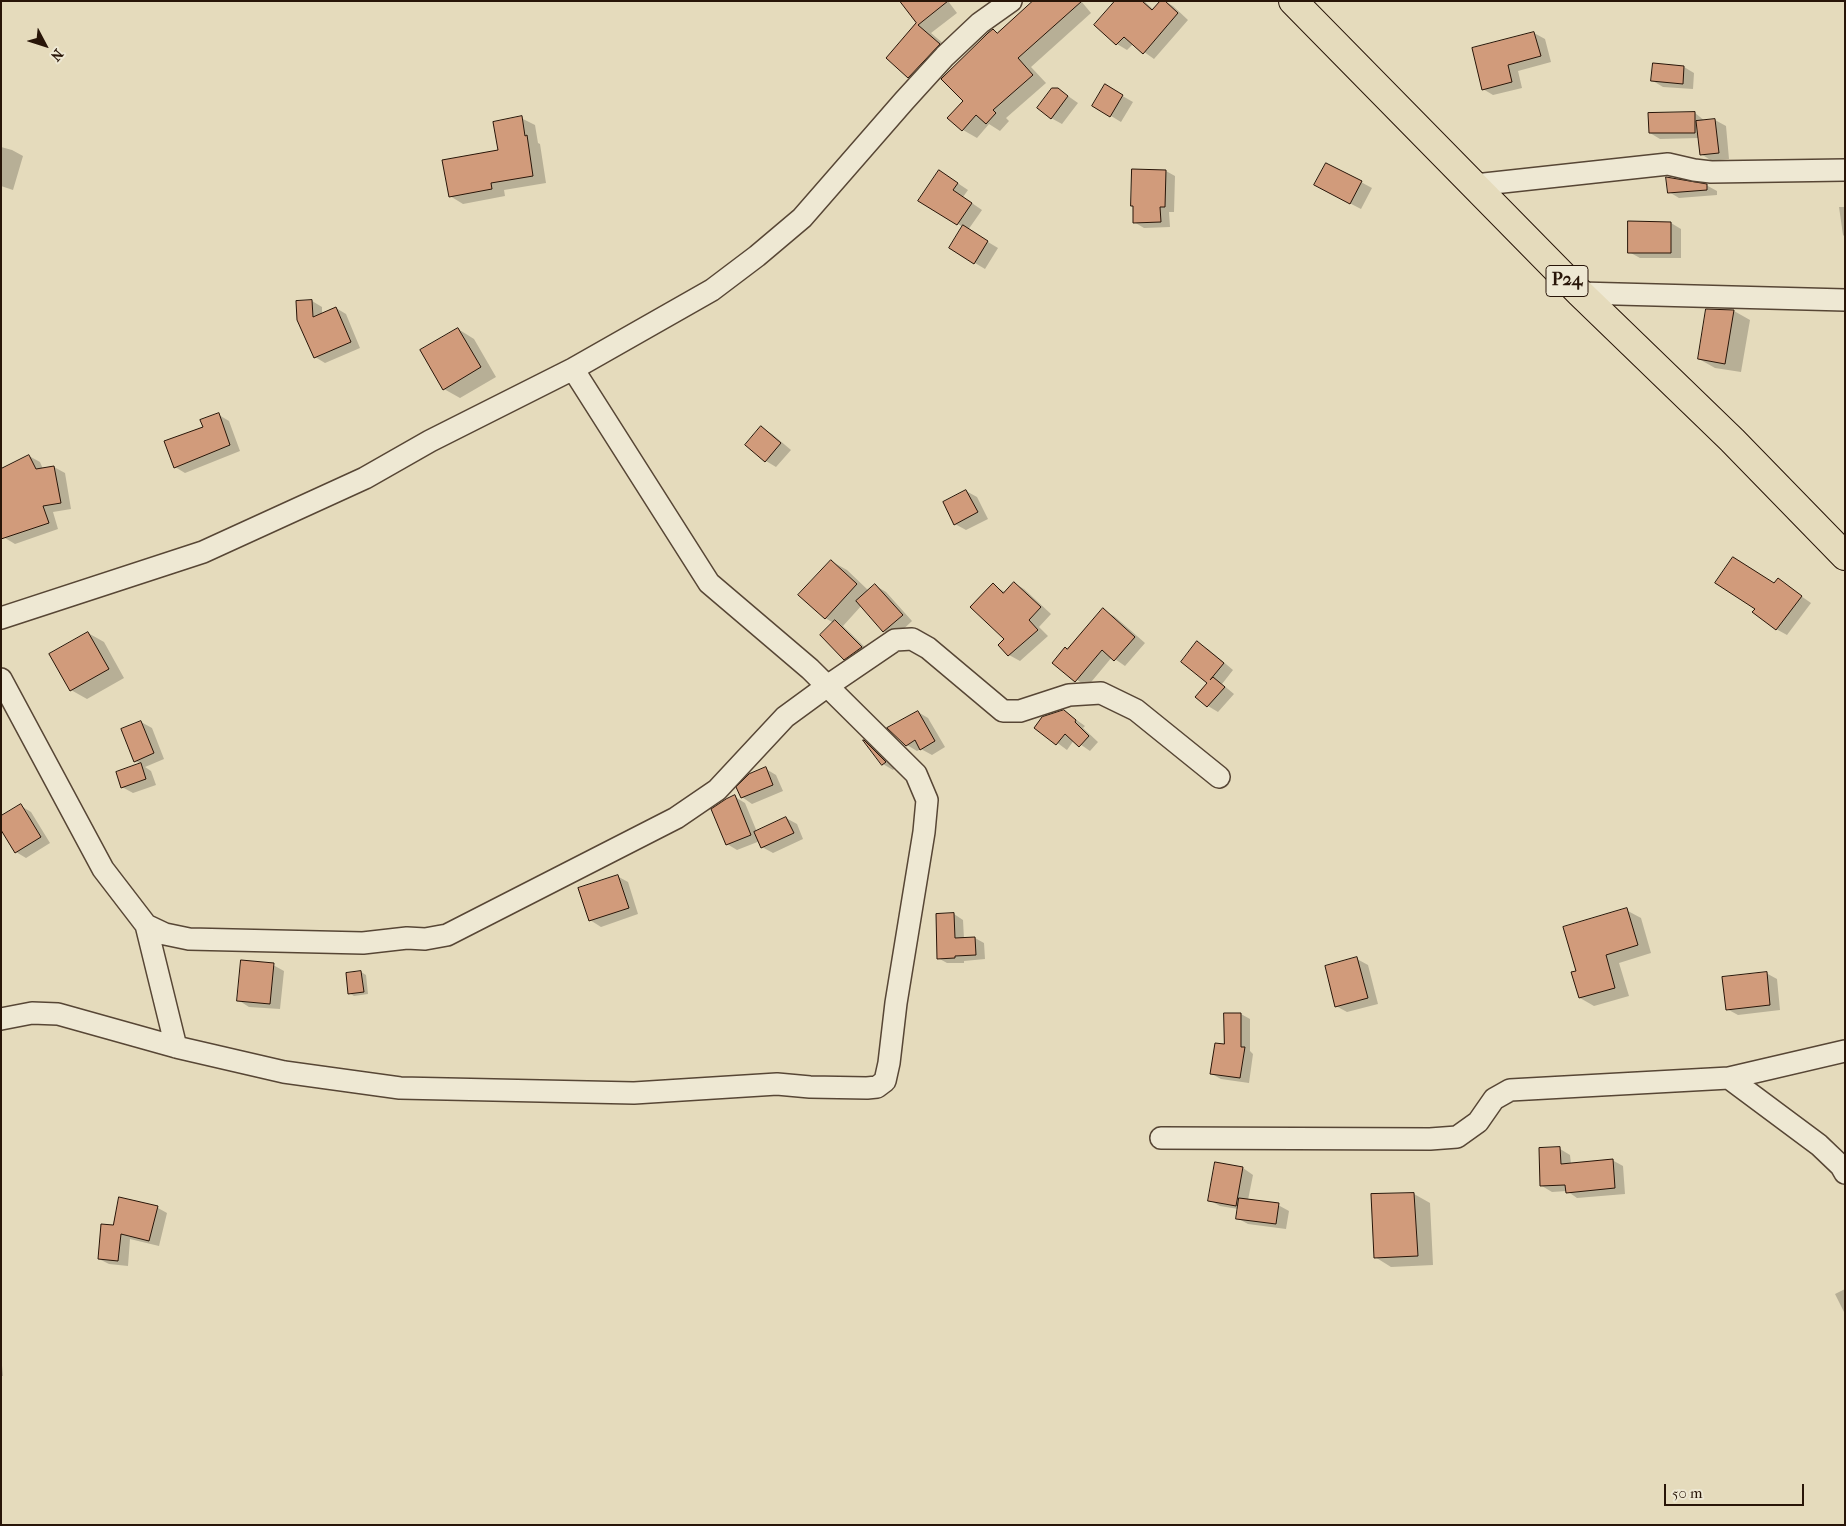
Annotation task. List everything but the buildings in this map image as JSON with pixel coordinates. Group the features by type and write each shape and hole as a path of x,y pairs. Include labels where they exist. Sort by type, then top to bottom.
{"main road":[{"name":"P24","path":"1294,1 1580,293 1732,440 1845,556"}],"street":[{"path":"1,618 203,552 365,478 430,440 573,369 712,290 757,256 802,218 945,56 980,23 1011,1"},
{"path":"1474,185 1668,164 1711,172 1845,170"},
{"path":"1580,293 1845,300"},
{"path":"1,1019 32,1013 58,1014 176,1047 284,1072 400,1088 634,1093 777,1084 877,1087 885,1081 924,832 927,800 916,774 797,658 709,583 573,369"},
{"path":"146,925 165,934 189,939 363,943 407,938 425,939 447,935 667,822 700,802 717,790 730,777 780,722 826,687 895,640 912,639 928,648 1003,711 1020,711 1069,696 1101,693 1136,710 1219,777"},
{"path":"1,679 103,869 146,925 176,1047"},
{"path":"1161,1138 1430,1139 1457,1137 1478,1122 1494,1099 1510,1090 1729,1078 1845,1051"},
{"path":"1729,1078 1819,1145 1841,1166 1845,1173"}]}
